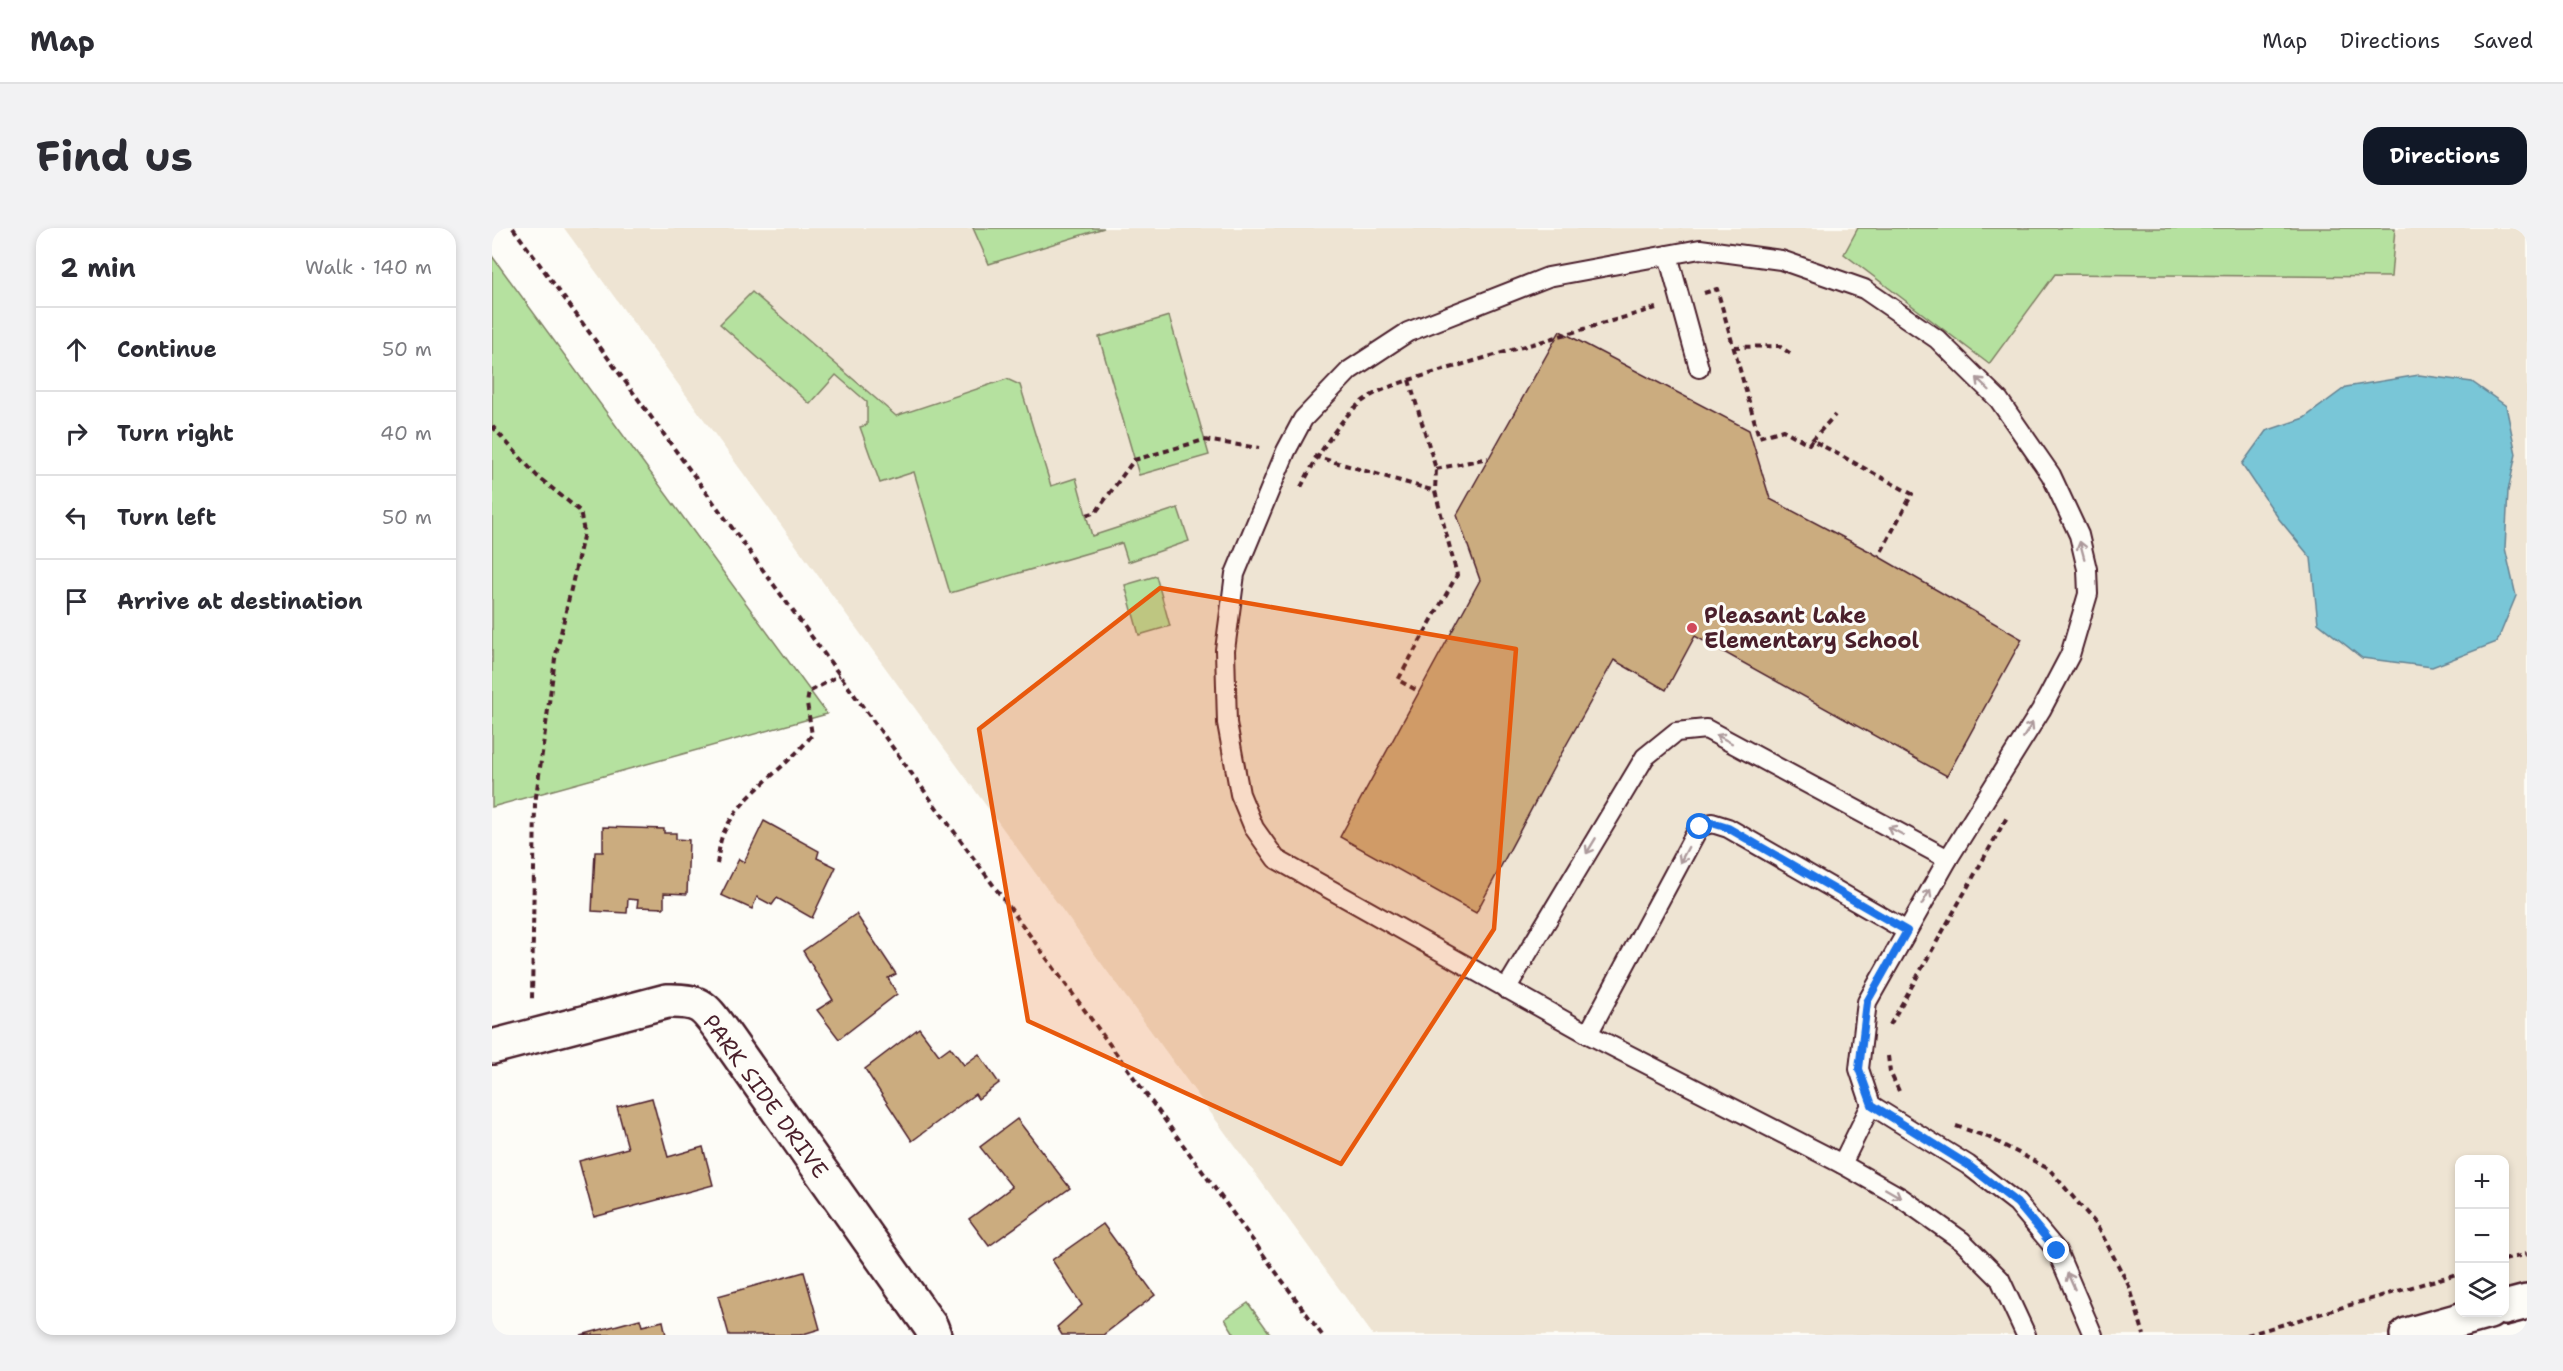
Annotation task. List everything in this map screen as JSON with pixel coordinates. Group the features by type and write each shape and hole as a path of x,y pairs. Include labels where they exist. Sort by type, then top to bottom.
{"street":[{"name":"PARK SIDE DRIVE","path":"492,1047 667,1000 693,1001 708,1012 724,1034 931,1327 934,1335"},
{"path":"2509,1307 2527,1302"},
{"path":"2407,1335 2471,1317"}],"lane":[{"path":"2026,1335 2000,1279 1962,1241 1900,1197 1842,1164 1587,1034 1276,859 1254,828 1240,794 1227,723 1225,650 1235,574 1286,451 1303,418 1350,370 1408,332 1548,277 1700,249 1782,260 1864,289 1937,339 1999,400 2051,474 2079,535 2087,569 2088,594 2065,664 2041,710 1948,859 1867,1002 1859,1069 1872,1105 1968,1165 2017,1203 2057,1251 2093,1335"},
{"path":"1668,255 1699,368"},
{"path":"1506,988 1645,758 1676,732 1706,729 1948,859"},
{"path":"1587,1034 1700,827 1712,823 1728,828 1907,931"},
{"path":"1842,1164 1872,1105"}],"path":[{"path":"513,228 1322,1335"},
{"path":"1300,488 1316,457 1358,405 1382,390 1717,289 1759,437"},
{"path":"1734,347 1779,346 1791,354"},
{"path":"1409,380 1436,469 1435,490 1457,575 1398,680 1418,691"},
{"path":"1751,439 1783,430 1809,444 1835,415"},
{"path":"492,426 537,476 580,511 584,532 555,659 535,804 532,999"},
{"path":"1812,440 1912,494 1879,556"},
{"path":"1436,469 1488,458"},
{"path":"717,864 723,833 740,807 781,770 812,735 807,703 809,692 840,675"},
{"path":"1889,1028 2007,816"},
{"path":"1887,1047 1890,1072 1899,1092"},
{"path":"1948,1124 1988,1137 2049,1169 2097,1225 2130,1288 2144,1335"},
{"path":"2509,1259 2527,1254"},
{"path":"2247,1335 2455,1274"}],"highlighted area":[{"path":"1160,588 1516,649 1494,929 1341,1164 1028,1021 979,729"}],"shaded area":[{"name":"Pleasant Lake Elementary School","path":"564,228 2527,228 2527,1302 2509,1308 2509,1155 2455,1155 2455,1314 2413,1335 1373,1335"}],"green space":[{"path":"973,228 1104,228 989,264"},
{"path":"1858,228 2395,228 2391,277 2055,274 1989,364 1844,254"},
{"path":"492,256 827,714 492,807"},
{"path":"752,292 896,416 1007,379 1020,385 1051,486 1076,478 1092,536 1178,508 1189,541 1128,562 1122,543 950,593 914,472 880,483 860,427 867,425 867,402 836,375 810,404 720,324"},
{"path":"1169,316 1209,455 1139,475 1099,337"},
{"path":"1156,576 1170,626 1139,635 1125,585"},
{"path":"1248,1303 1271,1335 1235,1335 1225,1319"}],"water":[{"path":"2419,375 2472,382 2506,406 2516,454 2508,491 2505,548 2516,596 2497,642 2432,667 2362,658 2318,623 2311,558 2279,519 2242,464 2266,431 2304,418 2346,387"}],"building":[{"path":"1560,331 1749,430 1770,499 1869,551 2022,639 1947,776 1695,636 1666,690 1614,660 1476,913 1340,837 1480,580 1457,515"},
{"path":"764,821 819,851 817,858 836,867 812,918 777,898 772,905 757,897 752,909 721,895 739,859 744,862"},
{"path":"603,827 664,829 664,833 676,833 676,839 689,840 687,894 664,893 664,908 637,907 638,900 628,899 627,913 592,911 595,852 603,852"},
{"path":"856,914 896,974 888,978 897,994 839,1039 817,1010 833,1000 803,951"},
{"path":"919,1028 939,1055 950,1047 964,1065 979,1054 999,1083 978,1099 975,1094 912,1141 865,1069"},
{"path":"652,1098 668,1157 703,1147 713,1185 594,1217 579,1161 628,1148 617,1107"},
{"path":"1017,1119 1070,1188 989,1246 969,1219 1012,1187 980,1147"},
{"path":"1103,1224 1155,1295 1103,1335 1062,1335 1057,1327 1082,1305 1052,1260"},
{"path":"804,1272 820,1329 800,1335 729,1335 718,1296"},
{"path":"640,1319 642,1326 663,1321 666,1335 581,1335"}],"place":[{"name":"Pleasant Lake Elementary School","path":"1692,628"}],"route":[{"path":"1700,827 1712,823 1728,828 1907,931 1867,1002 1859,1069 1872,1105 1968,1165 2017,1203 2057,1251"}]}
